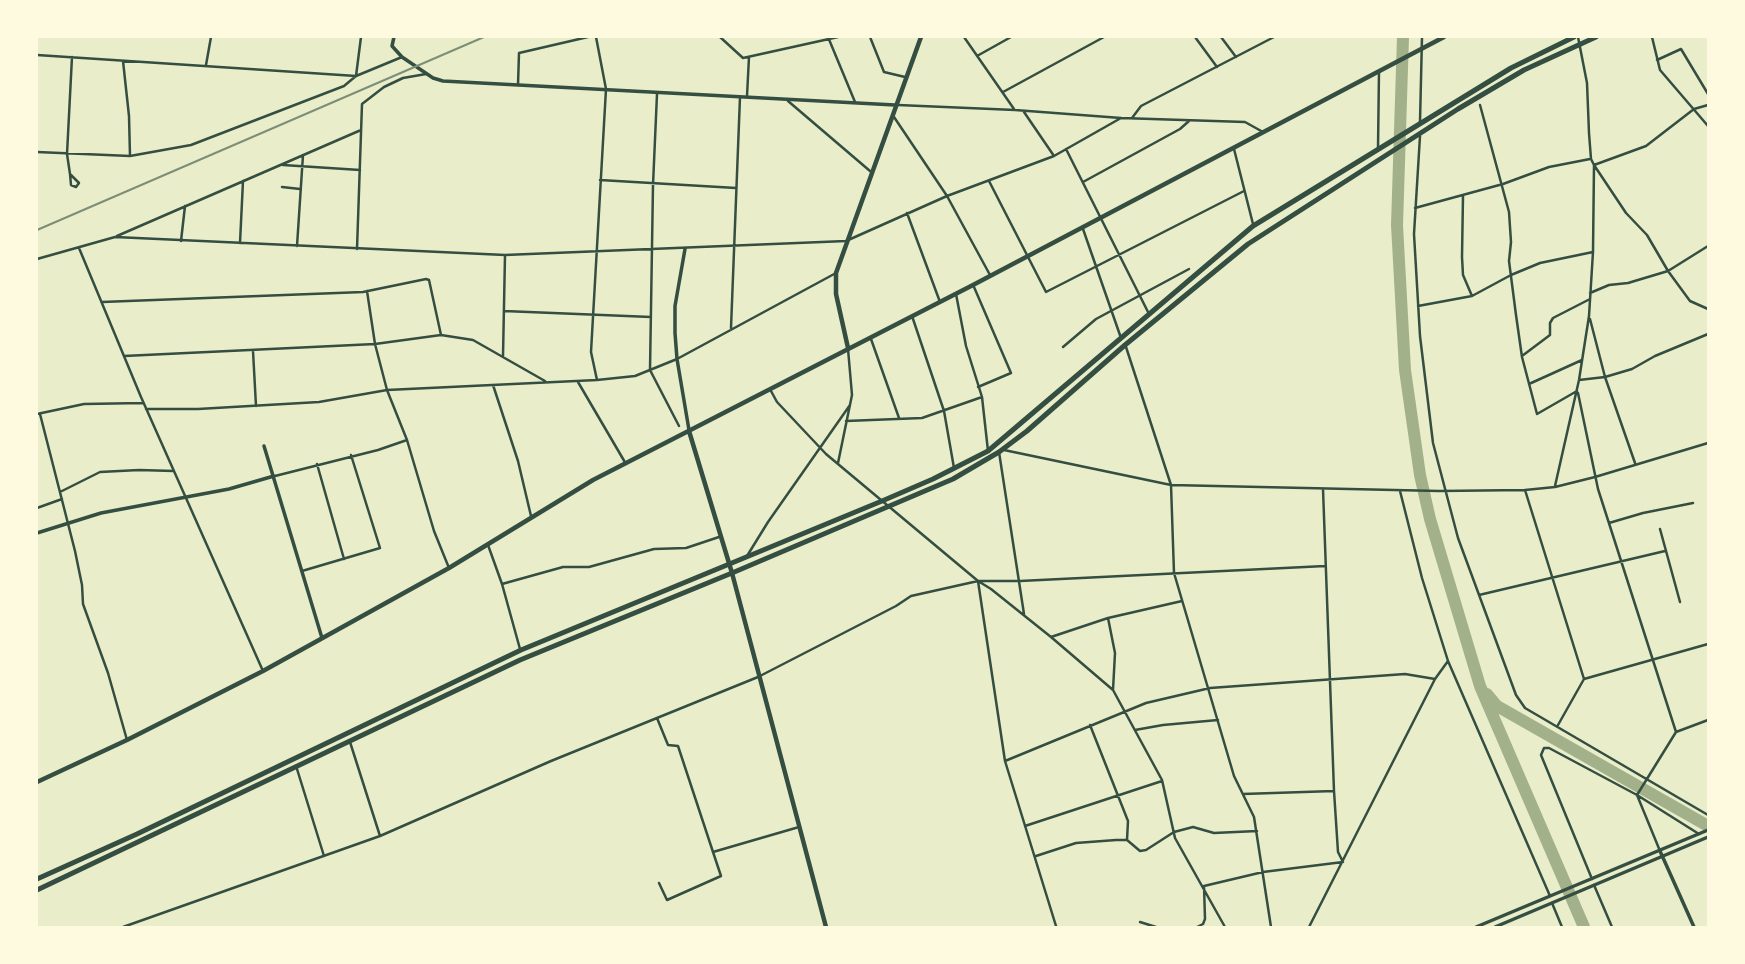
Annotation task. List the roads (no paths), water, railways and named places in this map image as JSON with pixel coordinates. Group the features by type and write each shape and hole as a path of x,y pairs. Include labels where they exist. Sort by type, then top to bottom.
{"highway":[{"path":"37,879 521,650 882,501 988,450 1254,226 1511,68 1576,37"},
{"path":"37,890 349,739 520,660 953,479 1001,451 1248,244 1380,158 1524,70 1596,37"}],"main road":[{"path":"848,348 836,294 836,273 870,171 921,37"},
{"path":"37,782 263,671 449,568 593,481 1083,228 1444,37"},
{"path":"690,431 732,573 826,927"}],"street":[{"path":"206,65 211,37"},
{"path":"356,76 361,37"},
{"path":"394,37 392,46 402,57 426,74 443,81 1015,110 1121,118 1245,122 1264,133"},
{"path":"518,85 519,52 588,37"},
{"path":"596,37 606,89 591,352 597,380"},
{"path":"720,37 743,58 838,37"},
{"path":"870,37 884,72 906,77"},
{"path":"964,37 1015,110"},
{"path":"976,56 1011,37"},
{"path":"1003,92 1104,37"},
{"path":"1195,37 1217,67"},
{"path":"1221,37 1236,57"},
{"path":"1132,118 1142,106 1274,37"},
{"path":"1420,122 1422,37"},
{"path":"1576,37 1581,44 1587,83 1591,159 1626,213 1647,234 1668,271 1690,301 1708,309"},
{"path":"1652,37 1660,70 1708,126"},
{"path":"829,38 855,103"},
{"path":"1657,60 1681,49 1708,94"},
{"path":"37,55 356,76"},
{"path":"70,174 67,154 72,57"},
{"path":"37,152 130,156 191,145 344,86 356,76 402,57"},
{"path":"747,97 749,57"},
{"path":"122,60 129,116 130,156"},
{"path":"1378,149 1379,71"},
{"path":"357,249 362,104 384,87 403,78 426,74"},
{"path":"658,92 653,185 650,370 679,426"},
{"path":"731,328 740,96"},
{"path":"786,99 870,171"},
{"path":"1480,105 1509,212 1509,261 1522,357 1536,414 1577,391"},
{"path":"1594,165 1646,146 1694,109 1708,105"},
{"path":"1024,112 1054,156"},
{"path":"892,114 947,196 990,275"},
{"path":"116,237 505,255 846,241 947,196 1054,156 1121,118"},
{"path":"1083,182 1180,129 1189,121"},
{"path":"37,259 116,237 361,130"},
{"path":"1420,133 1415,208 1418,306 1433,443 1442,491 1518,700 1525,708 1645,781 1708,815"},
{"path":"1066,149 1149,314"},
{"path":"1234,149 1254,226"},
{"path":"297,246 303,155"},
{"path":"1415,208 1503,184 1549,167 1591,159"},
{"path":"281,165 359,170"},
{"path":"1555,487 1577,391 1589,316 1594,165"},
{"path":"600,180 736,188"},
{"path":"240,243 243,181"},
{"path":"988,181 1046,292 1244,191"},
{"path":"282,187 301,189"},
{"path":"1463,196 1463,275 1472,296"},
{"path":"181,241 185,206"},
{"path":"907,213 940,302"},
{"path":"1083,228 1121,338"},
{"path":"1590,293 1609,285 1628,283 1668,271 1708,246"},
{"path":"79,248 143,403 263,671"},
{"path":"685,249 675,306 677,359 690,431"},
{"path":"1418,306 1472,296 1540,263 1593,252"},
{"path":"503,356 505,255"},
{"path":"1063,346 1111,309 1189,269"},
{"path":"146,409 319,402 387,390 635,376 677,359 836,273"},
{"path":"102,302 367,291 429,280 441,335"},
{"path":"973,285 1011,373 978,387"},
{"path":"367,291 375,344 387,390 407,440 434,531 449,568"},
{"path":"956,294 966,346 982,397 988,450"},
{"path":"1522,357 1550,335 1553,318 1590,299"},
{"path":"504,311 650,317"},
{"path":"912,316 944,411 954,468"},
{"path":"1589,316 1605,377 1636,464"},
{"path":"1579,380 1605,377 1632,369 1655,356 1708,334"},
{"path":"124,356 375,344 441,335 474,340 545,381"},
{"path":"871,337 899,418"},
{"path":"1125,345 1171,485 1174,573 1234,776 1254,817 1271,927"},
{"path":"838,463 852,384 848,348"},
{"path":"253,351 256,406"},
{"path":"1529,384 1581,360"},
{"path":"577,381 626,464"},
{"path":"493,385 519,461 532,518"},
{"path":"771,390 776,402 820,448 978,581 1024,614 1112,690 1162,780 1175,838 1225,927"},
{"path":"1577,391 1595,477 1676,732"},
{"path":"846,421 922,418 982,397"},
{"path":"127,740 108,673 83,604 82,585 68,522 38,414 84,404 143,403"},
{"path":"747,556 850,405"},
{"path":"37,533 101,513 229,489 407,440"},
{"path":"1024,614 1001,451 1171,485 1442,491 1555,487 1708,443"},
{"path":"264,446 322,638"},
{"path":"302,571 380,548 351,455"},
{"path":"317,464 344,559"},
{"path":"60,492 100,472 175,471"},
{"path":"1323,489 1334,791 1338,852 1342,862"},
{"path":"1525,490 1584,679"},
{"path":"1402,491 1422,578 1448,661 1552,895"},
{"path":"37,508 62,499"},
{"path":"1609,523 1693,503"},
{"path":"1660,529 1680,602"},
{"path":"502,584 563,567 589,567 654,549 687,548 721,536"},
{"path":"488,545 521,650"},
{"path":"1479,595 1665,551"},
{"path":"123,927 380,836 551,761 758,677 911,596 978,581 1325,566"},
{"path":"978,581 1005,761 1056,926"},
{"path":"1051,637 1108,618 1182,601"},
{"path":"1108,618 1115,653 1112,690"},
{"path":"1557,726 1584,679 1708,644"},
{"path":"1309,927 1435,679 1448,661"},
{"path":"1005,761 1146,703 1210,688 1404,674 1435,679"},
{"path":"657,718 668,745 678,746 721,876 667,900 659,883"},
{"path":"1135,730 1218,720"},
{"path":"1637,796 1676,732 1708,720"},
{"path":"1090,726 1128,821 1127,840"},
{"path":"349,739 380,836"},
{"path":"1592,879 1540,752 1544,748 1549,748 1703,832"},
{"path":"296,765 325,857"},
{"path":"1025,826 1162,780"},
{"path":"1243,794 1334,791"},
{"path":"1637,796 1694,927"},
{"path":"713,852 799,827"},
{"path":"1035,856 1076,843 1127,840 1140,851 1146,850 1174,832 1193,827 1214,833 1257,831"},
{"path":"1476,927 1703,832"},
{"path":"1495,927 1708,837"},
{"path":"1204,886 1263,872 1342,862"},
{"path":"1594,885 1612,927"},
{"path":"1197,927 1203,924 1205,919 1204,886"},
{"path":"1554,902 1562,927"},
{"path":"1140,922 1156,927"}],"waterway":[{"path":"1403,37 1397,225 1405,370 1420,475 1430,519 1480,686 1584,927"},
{"path":"1487,694 1497,706 1708,826"}],"railway":[{"path":"37,230 484,37"}]}
